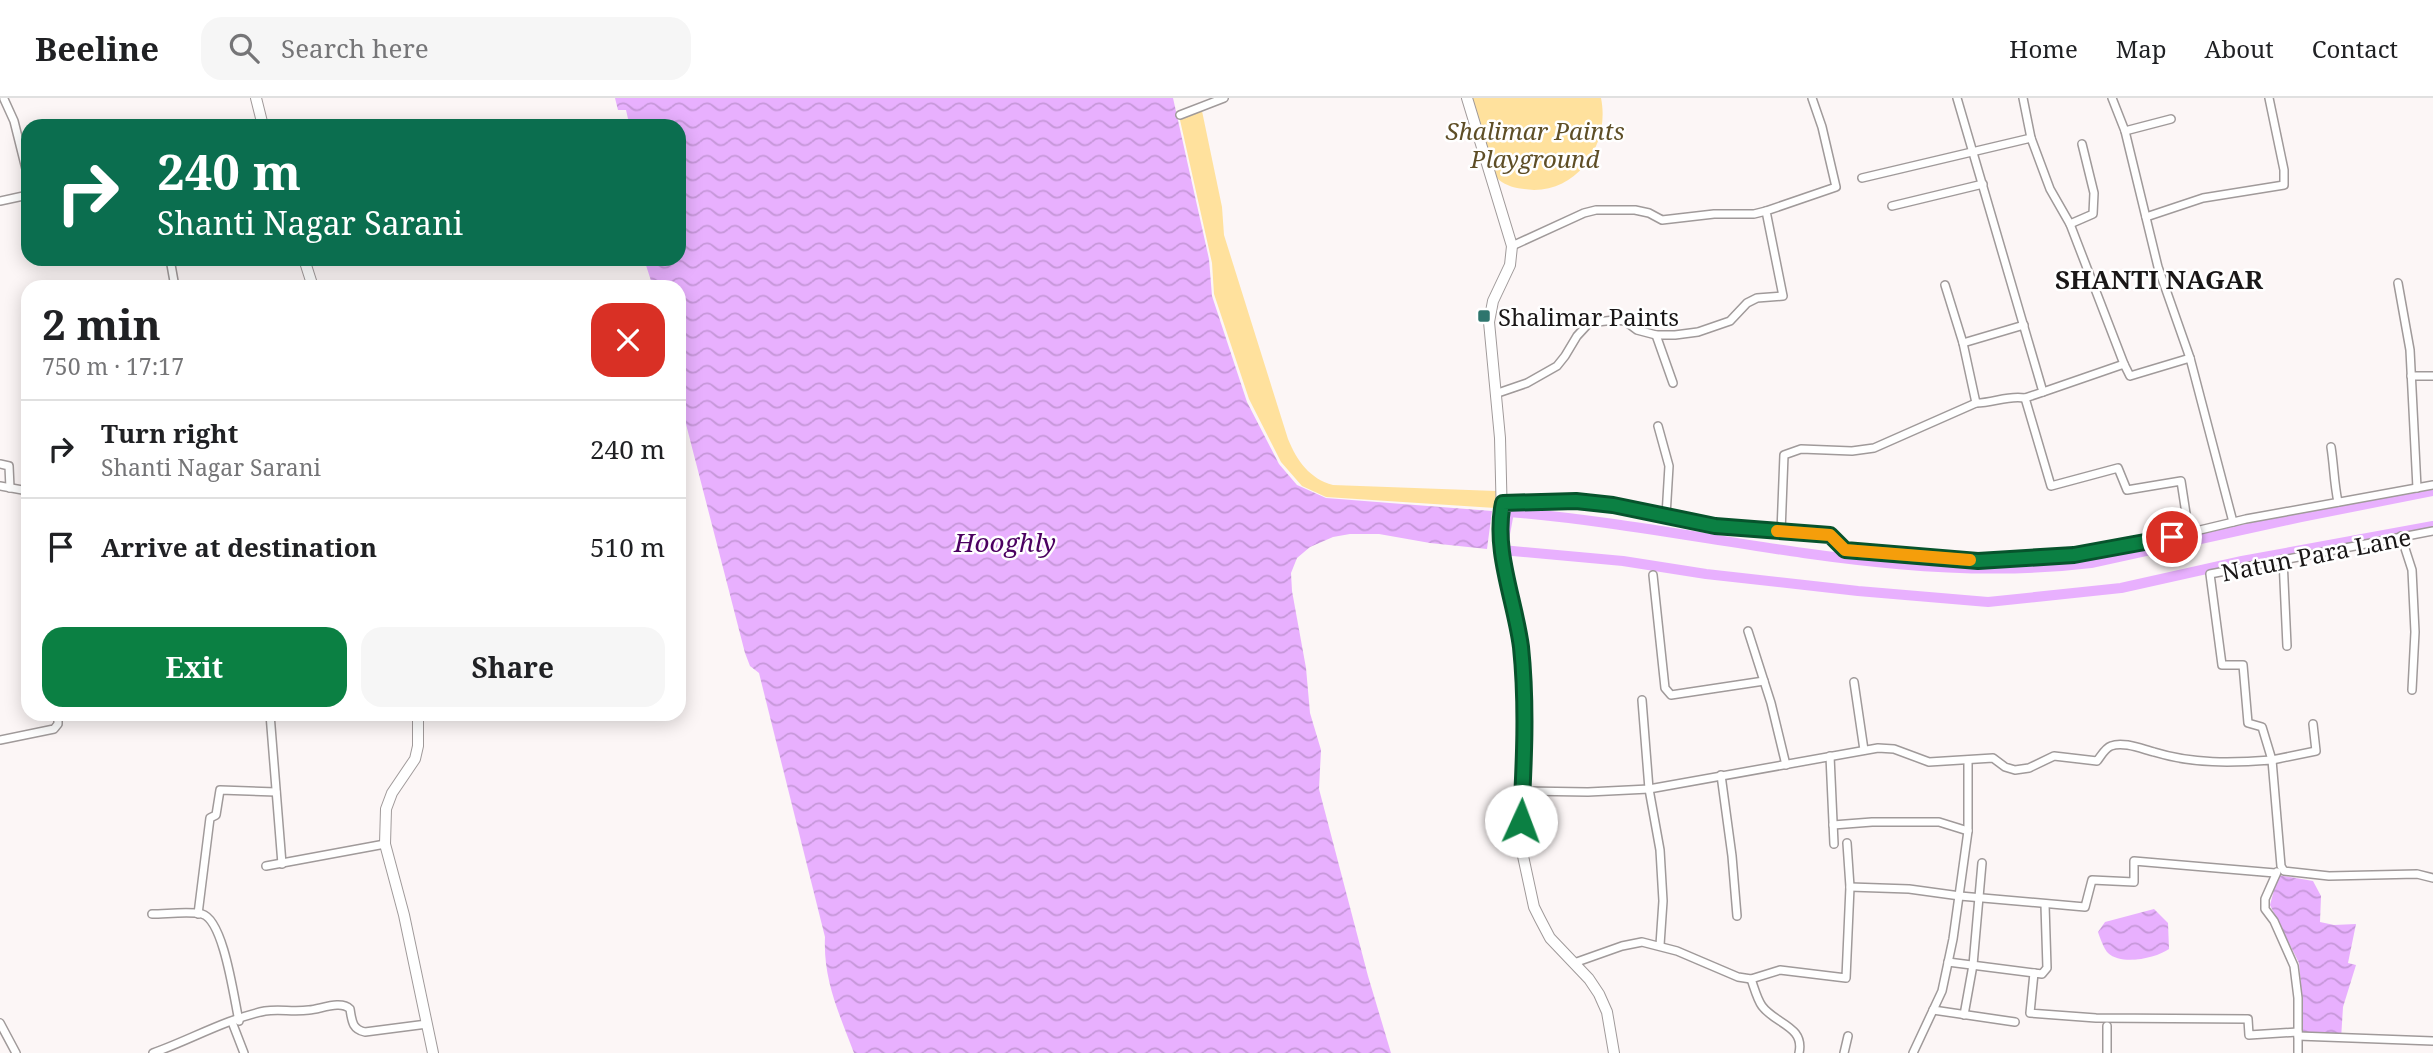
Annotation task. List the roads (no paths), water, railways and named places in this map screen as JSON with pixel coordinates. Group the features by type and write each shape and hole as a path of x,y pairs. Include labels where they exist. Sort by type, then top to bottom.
{"main road":[{"path":"256,98 261,119"},
{"path":"1467,98 1512,246 1510,265 1490,307 1489,322 1500,438 1503,561 1520,646 1525,701 1523,856 1534,907 1550,938 1599,994 1607,1012 1614,1053"},
{"path":"418,721 415,759 392,793 386,808 385,844 404,915 433,1053"}],"street":[{"path":"4,98 14,121 21,149"},
{"path":"1180,115 1224,98"},
{"path":"1512,246 1596,210 1635,210 1662,220 1754,214 1836,187 1822,127 1812,98"},
{"path":"1957,98 2043,392"},
{"path":"2023,98 2031,138 2050,189 2070,224 2130,376 2190,358"},
{"path":"2112,98 2125,131 2158,267 2190,358 2233,522"},
{"path":"2146,217 2203,198 2284,185 2284,170 2269,98"},
{"path":"2125,131 2171,119"},
{"path":"1862,178 2031,138"},
{"path":"2070,224 2093,214 2094,193 2082,144"},
{"path":"1892,206 1983,184"},
{"path":"0,201 21,196"},
{"path":"1494,394 1527,383 1557,366 1589,323 1625,321 1637,330 1656,335 1675,335 1730,321 1747,303 1758,298 1783,296 1766,222 1766,211"},
{"path":"2398,283 2410,350 2417,488"},
{"path":"1945,285 1963,344 1976,403"},
{"path":"1963,344 2024,325"},
{"path":"1656,335 1673,383"},
{"path":"1781,532 1784,455 1801,449 1852,451 1874,448 1976,403 1987,403 2011,395 2025,398 2124,364"},
{"path":"2411,376 2433,376"},
{"path":"2025,398 2051,486 2118,468 2127,490 2180,481 2189,533"},
{"path":"1657,426 1669,466 1666,516"},
{"path":"2331,447 2338,502"},
{"path":"0,464 9,466 10,488"},
{"path":"1502,506 1576,501 1715,526 1830,535 1845,550 1978,561 2074,555 2433,485"},
{"path":"0,486 21,490"},
{"name":"Natun Para Lane","path":"2272,760 2262,727 2248,723 2242,665 2222,666 2210,573 2433,531"},
{"path":"2401,536 2412,570 2415,632 2412,690"},
{"path":"2283,559 2287,646"},
{"path":"1653,575 1665,688 1671,695 1765,681"},
{"path":"1748,631 1765,681 1786,765"},
{"path":"1854,682 1864,750"},
{"path":"1642,700 1649,789 1660,850 1663,901 1660,945"},
{"path":"0,740 54,729 58,721"},
{"path":"271,721 282,864"},
{"path":"1523,791 1649,789 1864,750 1894,749 1929,762 1993,758 2005,767 2015,770 2029,768 2054,756 2097,761 2107,747 2113,745 2125,745 2166,756 2215,764 2272,760 2316,751 2313,724"},
{"path":"1830,756 1834,844"},
{"path":"1913,1053 1942,991 1948,962 1968,831 1968,760"},
{"path":"2272,760 2284,871 2329,876 2417,874 2433,878"},
{"path":"1721,775 1737,916"},
{"path":"198,914 210,818 216,815 220,790 276,792"},
{"path":"1833,825 1939,822 1968,831"},
{"path":"1574,963 1642,942 1660,945 1738,977 1751,979 1780,970 1846,978 1850,887 1847,843"},
{"path":"266,866 385,844"},
{"path":"1850,887 1909,889 2085,907 2092,880 2134,882 2134,861 2274,873 2282,868"},
{"path":"1964,1014 1973,965 1982,863"},
{"path":"2274,873 2265,899 2266,909 2294,966 2298,998 2298,1053"},
{"path":"1948,962 2042,974 2047,968 2045,905"},
{"path":"152,914 198,914 212,920 216,926 244,1053"},
{"path":"2034,973 2030,1013 2096,1018 2248,1019 2249,1035 2298,1034 2433,1041"},
{"path":"1751,979 1762,1007 1799,1035 1799,1053"},
{"path":"153,1053 177,1045 210,1028 264,1012 342,1005 351,1009 353,1025 357,1030 365,1032 427,1024"},
{"path":"1933,1010 2015,1022"},
{"path":"0,1023 16,1053"},
{"path":"2107,1026 2107,1053"},
{"path":"1844,1053 1848,1036"}],"water":[{"name":"Hooghly","path":"615,98 1173,98 1209,259 1212,296 1247,402 1279,464 1297,485 1326,498 1492,511 1487,549 1379,534 1350,534 1333,537 1310,547 1297,558 1291,573 1310,713 1321,750 1319,789 1391,1053 854,1053 829,982 825,937 759,673 750,666 745,653 686,424 686,280 651,280 646,266 686,266 686,119 628,119 626,110 618,110"},
{"path":"2278,875 2313,881 2321,896 2320,922 2334,925 2356,924 2348,963 2356,965 2343,1007 2341,1039 2301,1039 2299,963 2270,905"},
{"path":"2154,909 2168,923 2169,949 2156,955 2130,960 2108,953 2098,932 2105,922"}],"waterway":[{"path":"2433,491 2091,563 2018,568 1873,562 1509,512 1502,550 1623,561 1706,574 1858,591 1988,602 2121,588 2242,561 2433,526"}],"place":[{"name":"Shalimar Paints","path":"1484,316"}],"district":[{"name":"SHANTI NAGAR","path":"2159,279"}],"park label":[{"name":"Shalimar Paints Playground","path":"1535,144"}]}
